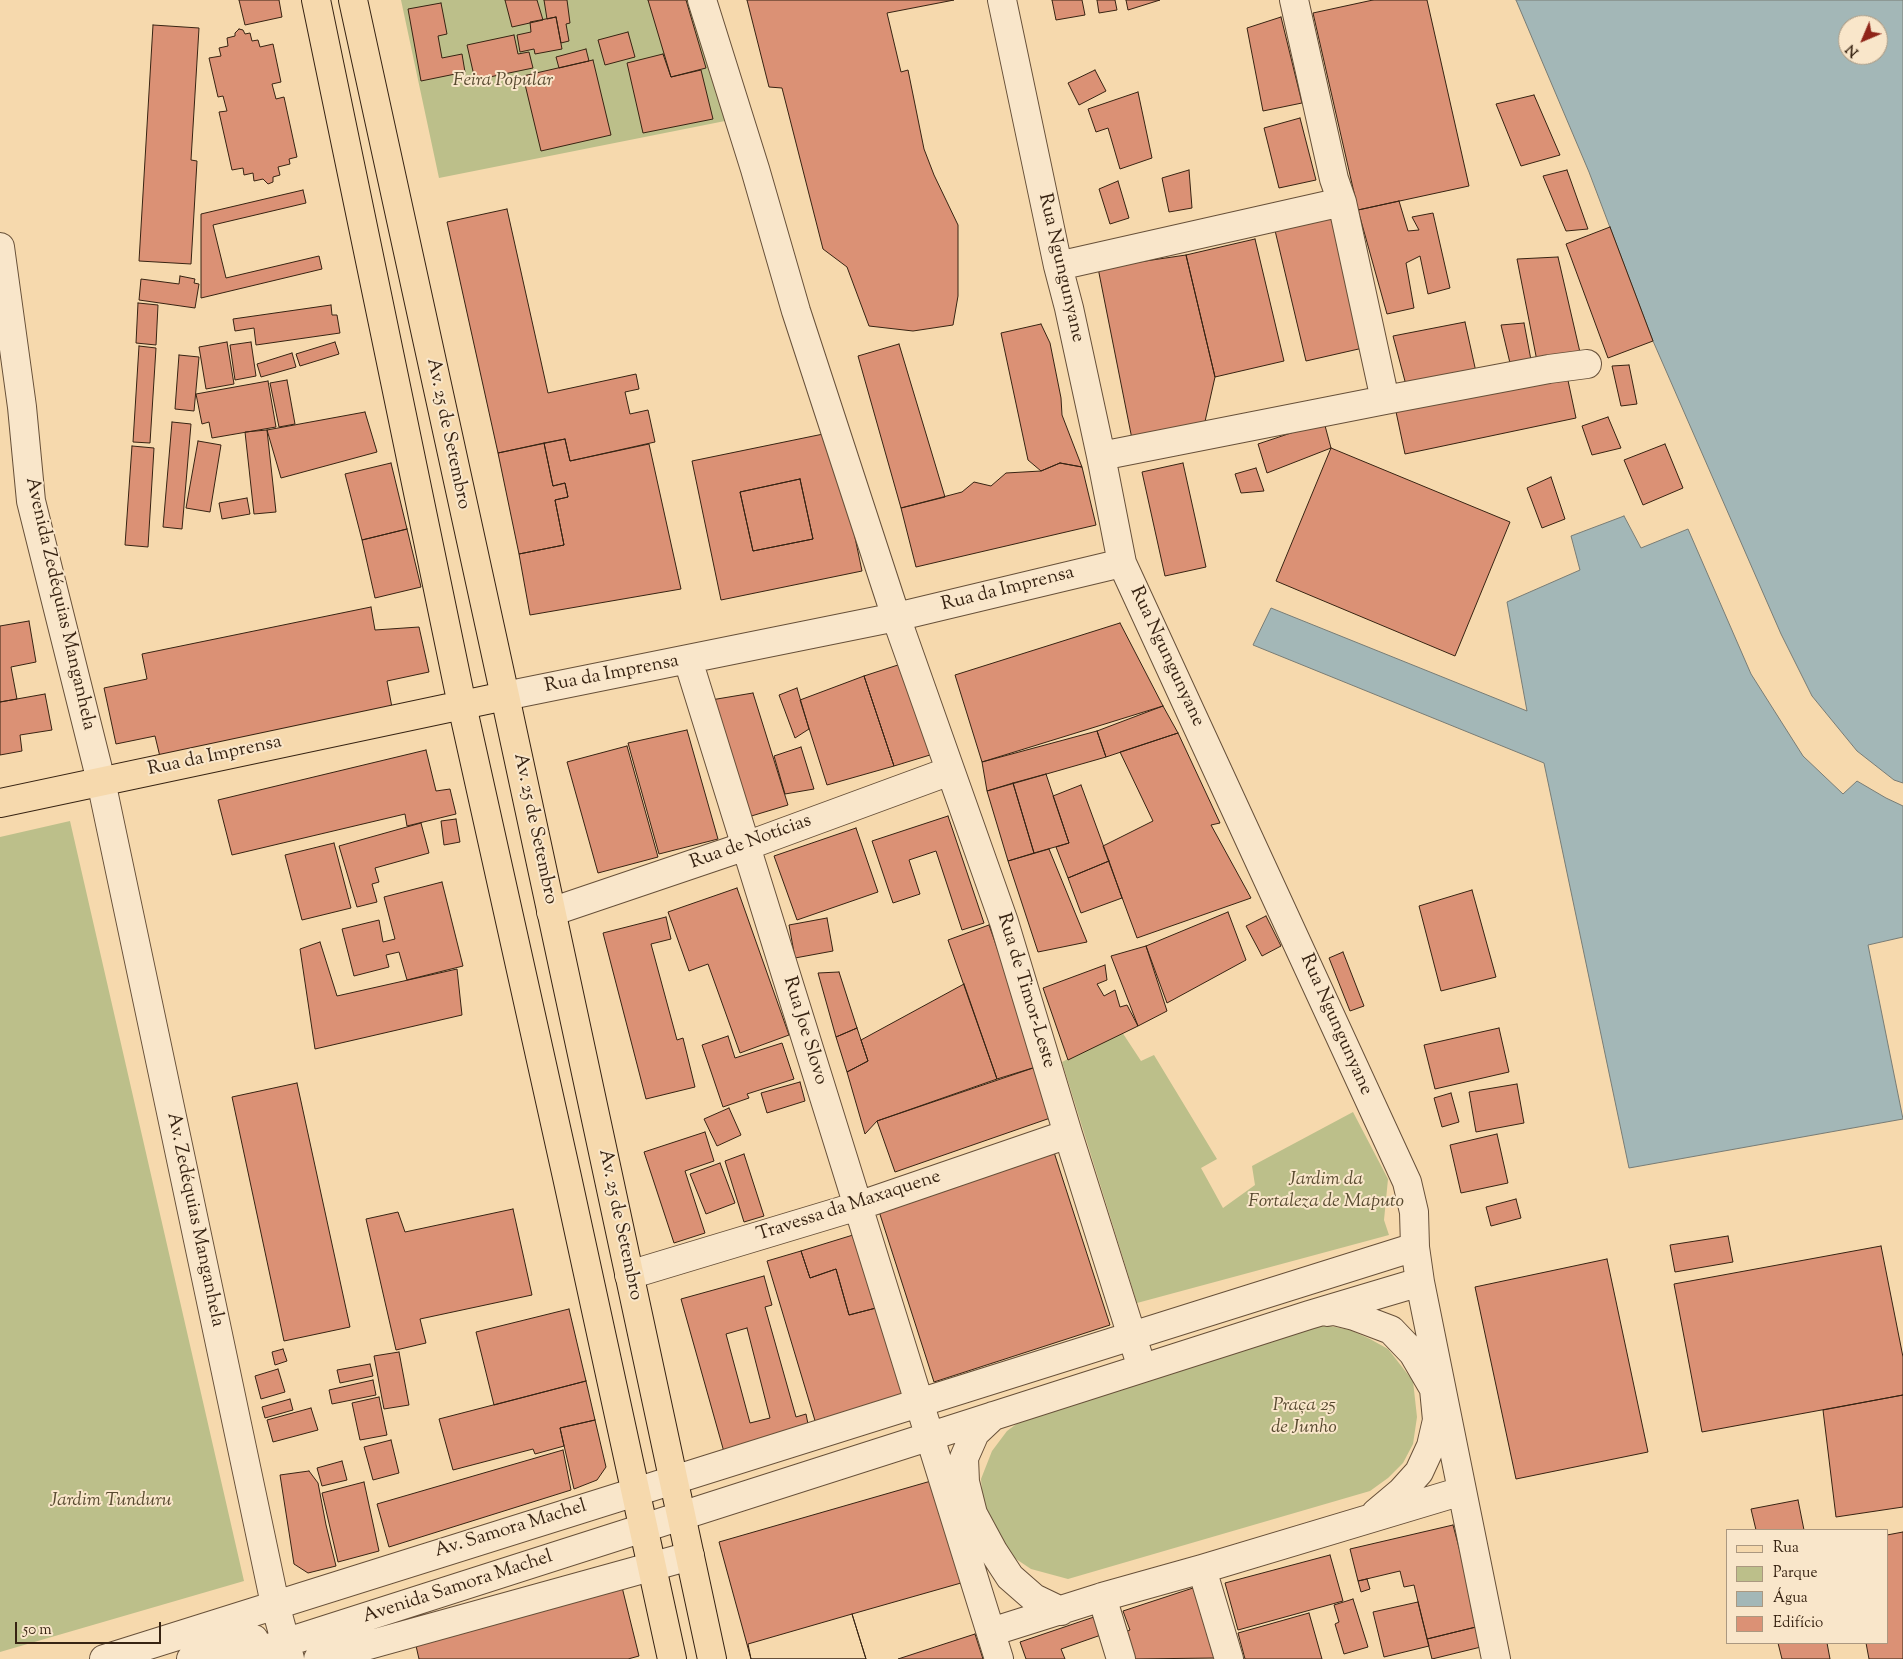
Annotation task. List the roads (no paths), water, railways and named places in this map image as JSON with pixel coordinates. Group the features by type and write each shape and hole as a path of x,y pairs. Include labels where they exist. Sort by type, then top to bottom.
{"main road":[{"path":"316,0 462,704 672,1659"},
{"name":"Av. 25 de Setembro","path":"353,0 712,1659"},
{"name":"Rua da Imprensa","path":"0,803 505,696"}],"street":[{"name":"Rua de Timor-Leste","path":"702,0 755,169 796,311 896,617 1004,922 1068,1134 1142,1368"},
{"name":"Rua Ngungunyane","path":"1002,0 1058,266 1101,456 1122,562 1407,1182 1414,1212 1415,1246 1420,1282"},
{"path":"1294,0 1334,179 1342,202 1385,400"},
{"path":"1058,266 1342,202"},
{"name":"Avenida Zedéquias Manganhela","path":"0,247 11,409 31,501 100,781"},
{"path":"1101,456 1385,400 1549,369 1587,364"},
{"name":"Rua da Imprensa","path":"505,696 896,617 1122,562"},
{"name":"Rua Joe Slovo","path":"688,660 919,1402"},
{"name":"Rua de Notícias","path":"551,912 746,846 950,770"},
{"name":"Av. Zedéquias Manganhela","path":"100,781 275,1604 286,1644"},
{"name":"Travessa da Maxaquene","path":"629,1275 858,1206 1068,1134"},
{"name":"Av. Samora Machel","path":"678,1500 919,1402 1415,1246"},
{"path":"930,1436 1309,1314 1420,1282 1462,1491 1487,1657"},
{"path":"1309,1314 1334,1311 1374,1322 1391,1330 1413,1353 1434,1389 1437,1420 1431,1446 1419,1472 1401,1492 1369,1519"},
{"path":"919,1402 999,1659"},
{"path":"993,1416 975,1433 964,1458 966,1482 973,1514 1010,1577 1034,1598 1061,1611"},
{"name":"Av. Samora Machel","path":"104,1659 275,1604 640,1512 678,1500 930,1436"},
{"path":"991,1632 1102,1597 1462,1491"},
{"name":"Avenida Samora Machel","path":"234,1659 286,1644 640,1512 678,1500"},
{"path":"318,1659 690,1556"},
{"path":"1202,1569 1229,1659"},
{"path":"1102,1597 1121,1659"},
{"path":"191,1659 286,1644"}],"water":[{"path":"1516,0 1903,0 1903,783 1894,780 1857,751 1812,696 1781,634 1653,341 1589,172"},
{"path":"1624,516 1641,548 1688,529 1751,674 1803,756 1843,794 1857,781 1903,806 1903,937 1868,945 1903,1119 1629,1168 1544,763 1253,645 1271,608 1527,711 1507,602 1580,570 1571,536"}],"park label":[{"name":"Feira Popular","path":"503,82"},
{"name":"Jardim da Fortaleza de Maputo","path":"1326,1192"},
{"name":"Praça 25 de Junho","path":"1304,1418"},
{"name":"Jardim Tunduru","path":"111,1502"}]}
